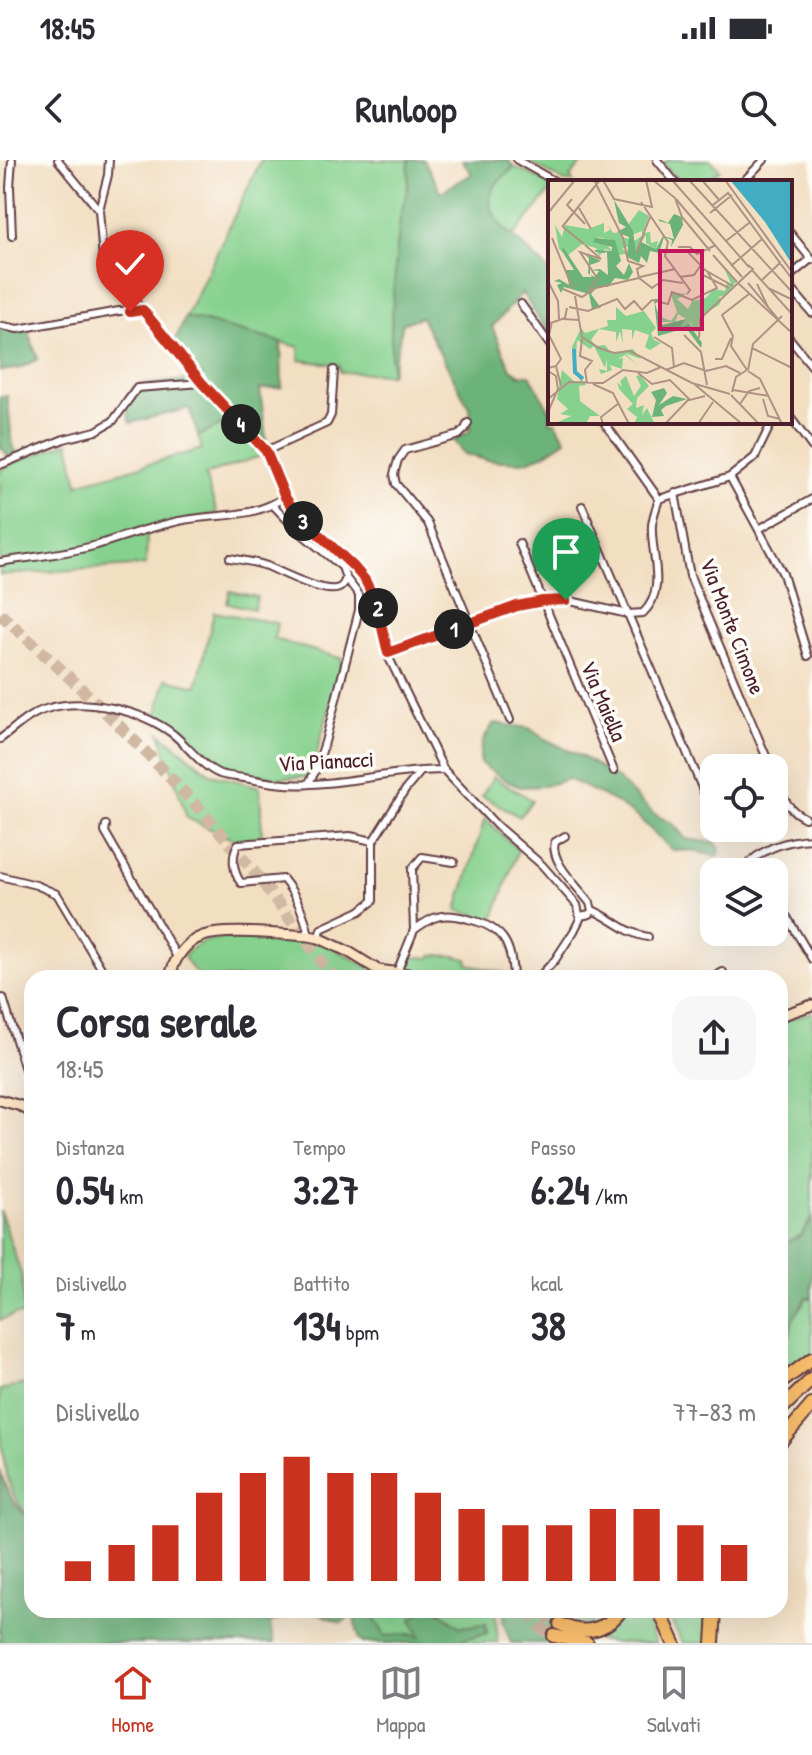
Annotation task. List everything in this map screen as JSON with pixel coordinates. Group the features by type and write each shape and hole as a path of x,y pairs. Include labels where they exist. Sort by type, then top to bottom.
{"highway":[{"path":"788,1377 812,1359"},
{"path":"788,1402 812,1379"},
{"path":"788,1433 812,1405"},
{"path":"587,1643 557,1630 596,1630 614,1618"},
{"path":"655,1618 665,1643"},
{"path":"663,1618 674,1643"},
{"path":"713,1643 715,1618"}],"street":[{"path":"12,160 12,236"},
{"path":"58,160 99,210"},
{"path":"109,160 99,210 103,259 110,274 202,383 266,451 285,497 300,518 354,567 368,585 376,602 388,653 444,770 490,820 547,871 578,908 580,916 576,928 546,970"},
{"path":"517,160 552,180"},
{"path":"657,160 673,180"},
{"path":"745,180 764,160"},
{"path":"792,235 812,259 792,274"},
{"path":"792,289 812,313"},
{"path":"521,304 548,342"},
{"path":"2,326 18,329 119,311 143,310"},
{"path":"792,341 812,366"},
{"path":"266,451 327,423 331,415 334,370"},
{"path":"0,465 105,426 113,421 137,388 202,383"},
{"path":"792,421 812,447"},
{"path":"468,423 459,435 405,450 394,474 396,484 428,523 510,720"},
{"path":"605,424 659,499"},
{"path":"659,499 730,477 755,457 772,424"},
{"path":"730,477 783,574 808,656"},
{"name":"Via Monte Cimone","path":"675,493 690,576 765,754"},
{"path":"0,562 95,545 146,528 189,519 247,513 273,505 285,497"},
{"path":"388,653 517,606 543,601 566,600 628,614 643,613 651,606 658,576 652,526 659,499"},
{"path":"759,529 812,499"},
{"path":"273,505 342,567 359,595 359,610 325,742 308,784"},
{"path":"582,506 700,783"},
{"name":"Via Maiella","path":"519,543 614,771"},
{"path":"230,558 264,565 291,578 328,588 340,587 346,578"},
{"name":"Via Pianacci","path":"0,739 36,713 86,704 109,707 160,725 219,774 285,784 308,784 444,770"},
{"path":"314,937 321,929 360,911 373,901 373,841 421,771"},
{"path":"788,805 793,812 805,818"},
{"path":"106,825 105,832 177,957"},
{"path":"314,937 290,887 283,879 241,883 234,867 233,852 238,844 350,836 373,841"},
{"path":"565,836 555,842 554,855 592,910 631,932 648,937"},
{"path":"756,858 781,843 812,839"},
{"path":"398,970 414,930 412,869 422,857 454,862"},
{"path":"0,876 57,894 102,970"},
{"path":"580,916 589,915 592,910"},
{"path":"414,930 443,916 462,917 491,926 501,935 511,954 512,970"},
{"path":"788,919 812,959"},
{"path":"173,970 177,957 194,941 209,935 238,933 314,937 349,952 378,970"},
{"path":"3,998 24,1066"},
{"path":"788,1013 812,1005"},
{"path":"0,1100 24,1108"}],"green space":[{"path":"261,160 409,160 408,187 400,219 396,259 391,374 340,372 339,365 299,360 299,347 186,317"},
{"path":"409,160 424,160 441,192 472,174 462,160 508,160 514,167 494,186 490,198 491,209 502,228 548,270 548,332 522,293 492,327 511,369 520,375 530,375 548,407 548,424 557,424 566,440 543,455 523,462 486,460 464,454 453,440 470,431 470,409 421,317 403,323 391,374 396,259 400,219 408,187"},
{"path":"526,160 583,162 570,177 572,180 561,180"},
{"path":"668,160 711,160 720,170 706,180 678,180 663,164"},
{"path":"514,167 548,182 548,194 513,236 493,214 490,200 497,183"},
{"path":"186,317 281,342 282,387 260,389 267,447 235,414 226,423 198,436 189,408 130,423 125,400 134,386 203,378 175,340"},
{"path":"0,328 14,332 28,331 38,359 20,368 0,371"},
{"path":"7,396 13,448 17,452 9,457 0,448 0,397"},
{"path":"235,413 270,453 205,475 217,513 147,532 146,565 0,575 0,471 10,464 69,442 78,484 202,449 198,436 226,423"},
{"path":"230,591 257,597 254,609 227,603"},
{"path":"214,612 277,623 274,639 343,659 313,766 306,777 279,778 222,768 175,728 156,719 166,679 197,686"},
{"path":"494,723 529,728 615,777 653,813 674,825 686,839 716,843 720,849 719,855 672,850 639,818 612,800 568,779 544,786 520,787 505,780 481,764 480,752"},
{"path":"160,733 211,774 260,787 262,838 236,841 187,818"},
{"path":"493,777 532,800 520,817 482,796"},
{"path":"485,818 518,850 492,923 457,910"},
{"path":"216,939 316,942 374,970 193,970 184,957 195,946"},
{"path":"432,955 455,956 467,959 468,964 492,970 399,970 405,957 431,958"},
{"path":"812,1012 812,1218 801,1235 788,1242 788,1020"},
{"path":"0,1210 22,1277 24,1316 17,1314 0,1320"},
{"path":"812,1218 812,1298 806,1297 792,1321 788,1336 788,1242 801,1235"},
{"path":"807,1297 812,1298 812,1354 788,1373 788,1336 792,1321"},
{"path":"24,1384 24,1511 14,1494 4,1461 0,1390"},
{"path":"0,1470 8,1492 24,1513 24,1618 284,1618 269,1623 275,1643 0,1643"},
{"path":"330,1618 348,1618 341,1623"},
{"path":"354,1618 374,1618 385,1636 408,1634 420,1637 413,1618 448,1618 460,1627 486,1624 487,1633 449,1643 360,1641"},
{"path":"374,1618 412,1618 421,1637 408,1634 385,1636"},
{"path":"448,1618 496,1618 498,1643 449,1643 487,1633 485,1624 460,1627"},
{"path":"503,1618 606,1618 591,1624 563,1620 551,1643 511,1643"},
{"path":"612,1618 646,1618 655,1643 615,1643 579,1637"},
{"path":"669,1618 711,1618 709,1643 683,1643"}],"tunnel":[{"path":"0,614 96,703 187,796 257,875 327,970"},
{"path":"534,1618 541,1628 554,1636"},
{"path":"551,1618 560,1624"}],"route":[{"path":"130,312 143,310 160,329 202,383 266,451 285,497 297,514 365,580 376,602 388,653 517,606 566,600"}]}
